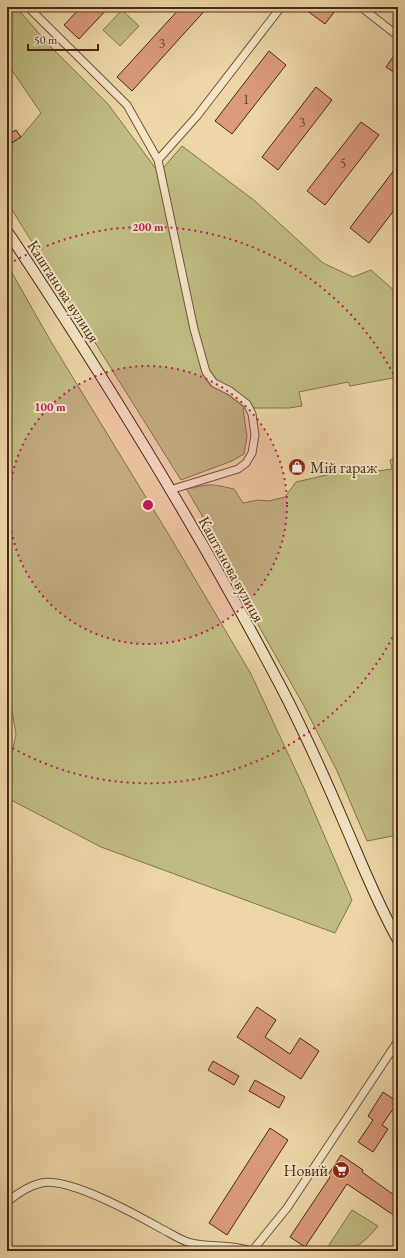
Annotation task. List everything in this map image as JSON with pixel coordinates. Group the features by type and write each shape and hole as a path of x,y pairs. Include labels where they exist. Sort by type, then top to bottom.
{"main road":[{"name":"Каштанова вулиця","path":"7,232 91,361 170,490 283,692 315,755 371,885 398,940"}],"street":[{"path":"28,7 127,105 158,160 194,329 206,372 214,383 230,391 247,404 252,414 255,435 252,454 246,463 238,469 170,490"},
{"path":"158,160 197,116 281,7"},
{"path":"361,7 398,36"},
{"path":"7,1202 28,1187 43,1182 57,1182 93,1195 186,1241 206,1246 241,1247 251,1251 287,1208 398,1042"}],"shaded area":[{"path":"7,7 16,7 50,46 108,104 159,173 182,146 255,201 323,263 353,277 371,270 398,294 398,377 350,386 348,382 299,392 302,406 289,408 243,408 247,437 244,454 232,461 181,480 7,202 7,146 21,137 41,113 7,63"},
{"path":"122,10 139,26 120,46 103,30"},
{"path":"7,264 50,340 175,545 251,674 303,786 352,900 335,933 101,847 11,800 7,776 16,734 10,700 7,695"},
{"path":"398,458 398,835 367,841 337,771 304,706 235,584 228,560 186,488 205,485 218,486 234,489 243,503 258,500 269,501 285,497 296,482 348,470 350,475 392,469 390,460"},
{"path":"352,1210 378,1226 360,1244 342,1251 335,1251 329,1245"}],"building":[{"path":"81,7 109,7 79,39 64,25"},
{"path":"181,7 208,7 132,91 117,77"},
{"path":"302,7 338,7 325,24"},
{"path":"398,50 398,75 386,67"},
{"path":"269,51 286,65 232,134 215,121"},
{"path":"316,87 332,100 278,170 262,157"},
{"path":"361,122 379,135 325,205 307,191"},
{"path":"16,130 21,137 7,146 7,135"},
{"path":"398,165 398,205 369,243 350,228"},
{"path":"257,1007 276,1020 265,1037 290,1054 300,1038 319,1051 301,1079 237,1037"},
{"path":"213,1061 239,1076 234,1085 208,1070"},
{"path":"255,1080 285,1097 279,1108 249,1091"},
{"path":"383,1092 398,1102 382,1125 388,1129 373,1152 358,1142 373,1120 368,1116"},
{"path":"270,1128 288,1140 227,1235 209,1223"},
{"path":"341,1155 363,1170 362,1172 398,1198 398,1218 347,1184 305,1247 290,1237 330,1177 328,1175"}],"place":[{"name":"Мій гараж","path":"297,467"},
{"name":"Новий","path":"341,1170"}]}
